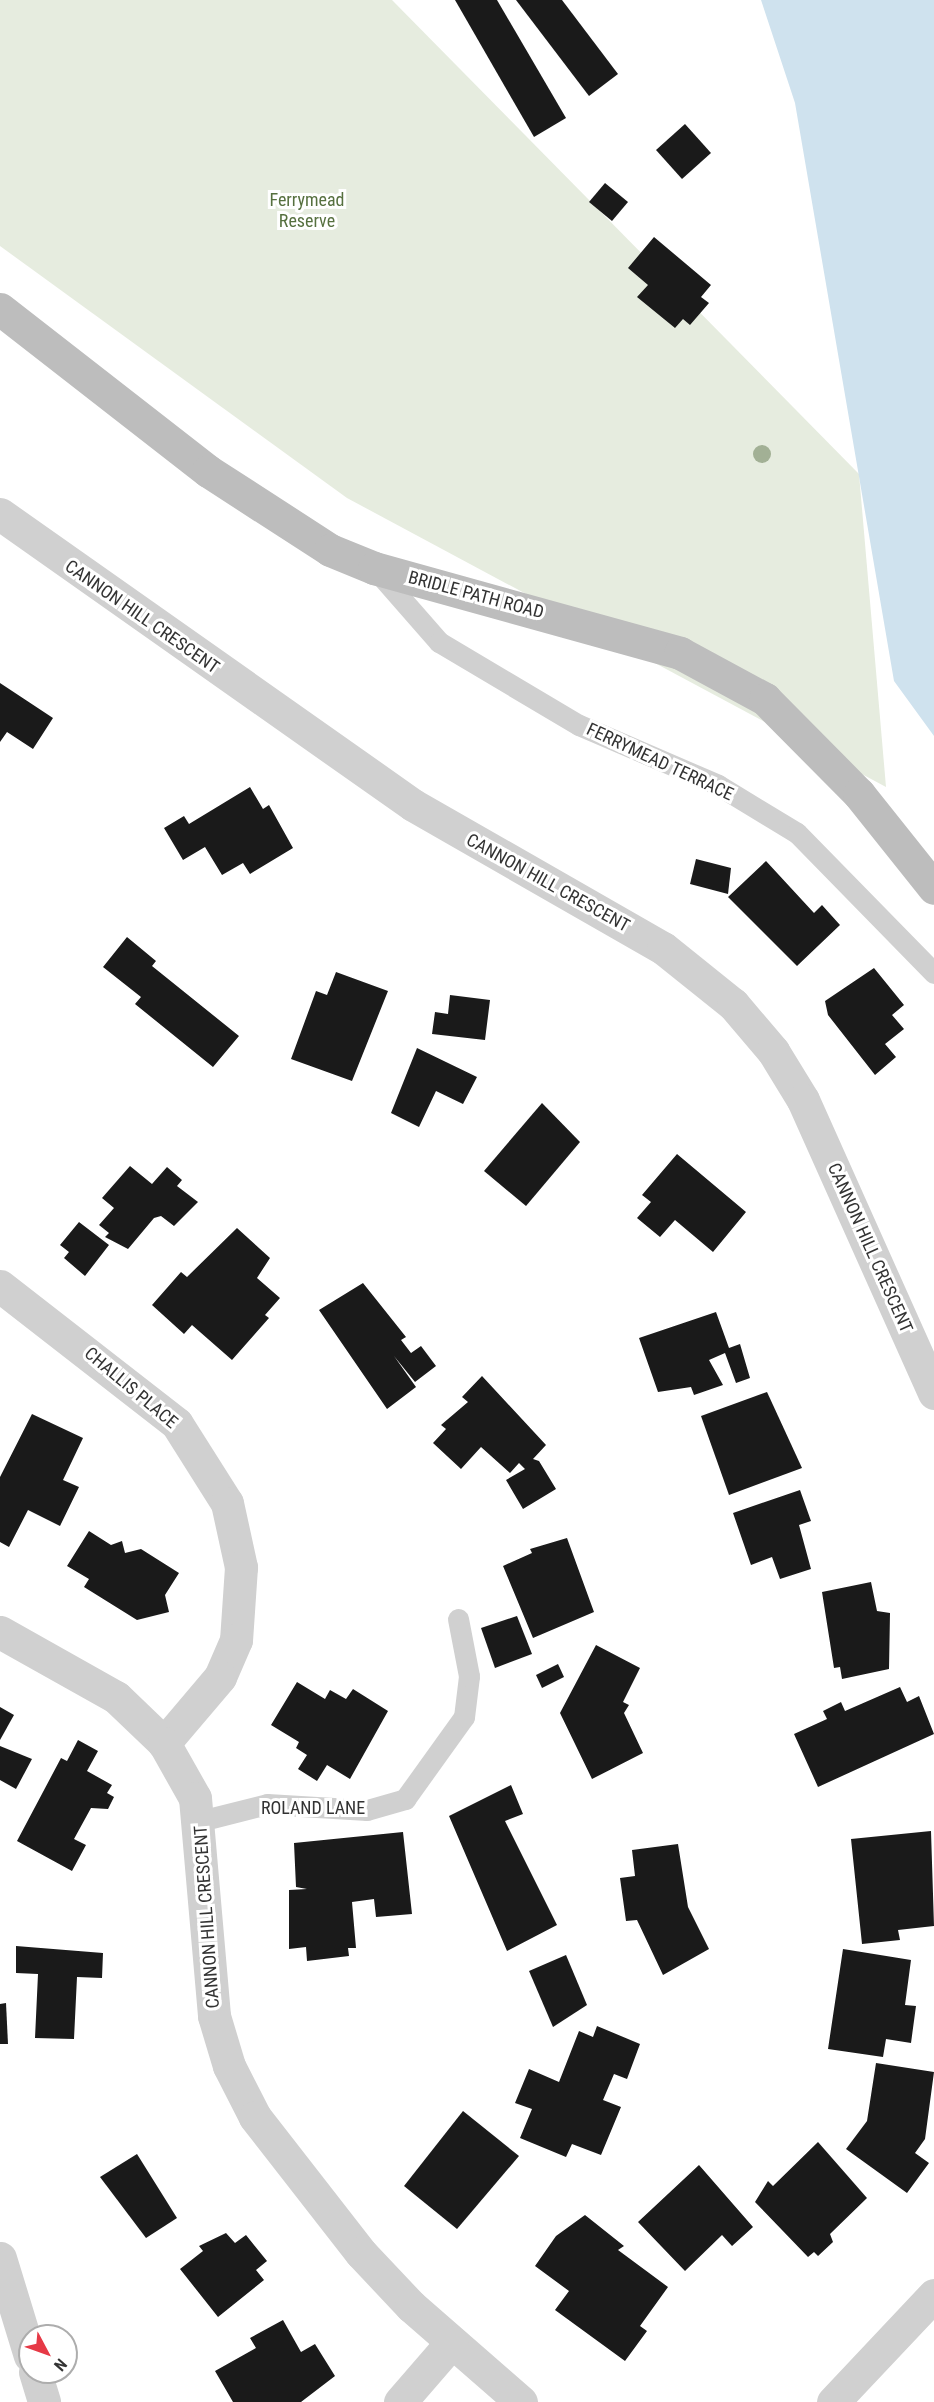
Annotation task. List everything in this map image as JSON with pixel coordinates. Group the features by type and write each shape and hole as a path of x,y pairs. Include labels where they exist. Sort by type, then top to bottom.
{"street":[{"name":"BRIDLE PATH ROAD","path":"0,309 208,471 330,550 374,568 680,653 765,699 859,794 934,888"},
{"name":"CANNON HILL CRESCENT","path":"0,514 413,805 624,924 726,998 773,1051 803,1100 934,1393"},
{"name":"CHALLIS PLACE","path":"0,1286 177,1424 227,1503 241,1567 236,1640 220,1677 164,1743"},
{"name":"CANNON HILL CRESCENT","path":"0,1632 116,1697 164,1743 190,1788 200,1821 207,1961 229,2066 255,2117 291,2170 361,2253 452,2342 521,2402"},
{"path":"0,2258 20,2324"},
{"path":"833,2402 934,2295"},
{"path":"400,2402 452,2342"},
{"path":"39,2384 44,2402"}],"lane":[{"name":"FERRYMEAD TERRACE","path":"374,568 439,642 579,725 718,785 797,833 934,973"},
{"name":"ROLAND LANE","path":"200,1821 267,1804 367,1810 405,1799 464,1717 469,1676 458,1619"}],"green space":[{"name":"Ferrymead Reserve","path":"0,0 392,0 859,474 886,787 347,498 0,246"}],"water":[{"path":"761,0 934,0 934,736 894,681 795,103"}],"building":[{"path":"455,0 497,0 566,118 534,137"},
{"path":"516,0 562,0 618,74 589,96"},
{"path":"685,124 711,153 682,179 656,150"},
{"path":"605,183 628,202 612,221 589,202"},
{"path":"654,237 711,285 701,297 709,303 690,325 683,319 675,328 637,297 648,285 628,268"},
{"path":"0,683 53,718 33,749 7,732 0,742"},
{"path":"250,787 263,809 269,805 293,848 250,874 243,863 222,875 205,847 183,860 164,828 184,816 189,824"},
{"path":"696,859 731,868 728,894 690,884"},
{"path":"766,861 814,913 822,905 840,925 797,966 728,897"},
{"path":"127,937 156,961 152,966 239,1036 213,1067 135,1004 141,997 103,967"},
{"path":"874,968 904,1005 892,1015 904,1029 885,1044 896,1057 875,1075 828,1015 825,1001"},
{"path":"336,972 388,991 352,1081 291,1059 316,991 327,995"},
{"path":"450,995 490,1000 485,1040 432,1034 435,1012 448,1014"},
{"path":"417,1048 477,1077 463,1104 436,1091 419,1127 391,1113"},
{"path":"542,1103 580,1142 526,1206 484,1171"},
{"path":"677,1154 746,1212 713,1252 675,1220 660,1237 637,1218 651,1202 642,1195"},
{"path":"130,1166 152,1184 167,1167 182,1180 177,1186 198,1202 174,1226 161,1216 154,1218 128,1249 105,1237 109,1233 99,1225 114,1208 102,1198"},
{"path":"79,1222 109,1245 85,1276 64,1258 69,1252 60,1245"},
{"path":"237,1228 270,1258 257,1278 280,1298 265,1315 269,1318 232,1360 192,1325 184,1334 152,1305 181,1272 187,1277"},
{"path":"363,1283 406,1337 401,1340 411,1353 421,1346 436,1366 415,1382 394,1356 416,1387 387,1409 319,1310"},
{"path":"716,1312 729,1348 740,1344 750,1378 736,1383 725,1353 709,1360 723,1385 694,1395 691,1387 658,1392 639,1338"},
{"path":"482,1376 546,1445 533,1459 539,1461 556,1489 523,1509 506,1480 525,1469 519,1463 510,1473 481,1447 461,1469 433,1443 446,1429 441,1425 468,1402 462,1397"},
{"path":"767,1392 802,1468 729,1495 701,1416"},
{"path":"32,1414 83,1438 63,1480 79,1487 60,1526 28,1510 9,1547 0,1542 0,1477"},
{"path":"800,1490 811,1521 799,1525 811,1569 780,1579 772,1557 751,1565 733,1513"},
{"path":"89,1531 111,1545 122,1541 125,1553 141,1549 179,1573 165,1595 169,1612 137,1620 84,1587 89,1579 67,1566"},
{"path":"567,1538 594,1612 533,1638 503,1566 532,1553 530,1549"},
{"path":"871,1582 877,1611 890,1613 889,1669 842,1679 840,1667 834,1668 822,1592"},
{"path":"517,1616 532,1654 495,1668 481,1628"},
{"path":"596,1645 640,1668 623,1702 629,1705 624,1713 643,1753 592,1779 560,1713"},
{"path":"558,1664 564,1677 542,1688 536,1675"},
{"path":"297,1682 325,1699 330,1690 346,1699 353,1689 388,1711 350,1779 327,1765 317,1781 298,1769 307,1755 296,1748 299,1742 271,1725"},
{"path":"900,1687 907,1702 919,1696 934,1734 818,1787 794,1734 827,1719 823,1711 841,1702 845,1711"},
{"path":"0,1707 14,1715 0,1740"},
{"path":"78,1740 98,1751 87,1771 112,1785 107,1793 114,1797 108,1809 91,1808 74,1839 86,1845 72,1871 17,1841 61,1758 67,1761"},
{"path":"0,1746 32,1759 16,1789 0,1780"},
{"path":"511,1785 523,1814 505,1821 557,1925 507,1951 449,1816"},
{"path":"931,1831 934,1926 898,1930 900,1940 862,1944 851,1839"},
{"path":"403,1832 412,1914 376,1917 374,1899 352,1902 356,1948 348,1948 349,1956 307,1961 306,1947 289,1949 289,1890 307,1889 296,1887 294,1843"},
{"path":"678,1844 688,1907 709,1949 663,1975 637,1920 626,1921 620,1878 635,1876 632,1850"},
{"path":"16,1946 103,1953 102,1978 77,1977 74,2039 35,2038 38,1974 16,1973"},
{"path":"843,1949 911,1960 905,2005 916,2006 911,2043 886,2039 883,2057 828,2049"},
{"path":"566,1955 587,2005 553,2027 529,1971"},
{"path":"6,2003 8,2044 0,2044 0,2004"},
{"path":"597,2026 640,2044 627,2079 614,2074 603,2100 621,2107 601,2155 572,2144 566,2157 520,2138 532,2109 515,2103 529,2069 559,2082 579,2031 593,2037"},
{"path":"876,2063 934,2072 925,2139 915,2153 929,2163 907,2193 846,2149 867,2121"},
{"path":"463,2111 519,2156 457,2229 404,2186"},
{"path":"818,2142 867,2198 830,2234 833,2242 818,2256 814,2252 808,2257 755,2202 768,2181 773,2186"},
{"path":"137,2154 177,2218 146,2238 100,2177"},
{"path":"699,2165 753,2227 732,2246 722,2235 685,2271 638,2222"},
{"path":"585,2215 624,2246 618,2250 668,2287 640,2326 647,2331 625,2361 555,2310 569,2291 535,2266 556,2236"},
{"path":"226,2233 235,2243 246,2235 267,2261 256,2270 264,2280 218,2317 180,2269 203,2251 199,2246"},
{"path":"283,2320 301,2352 315,2344 335,2376 301,2402 233,2402 215,2371 256,2348 250,2338"}]}
